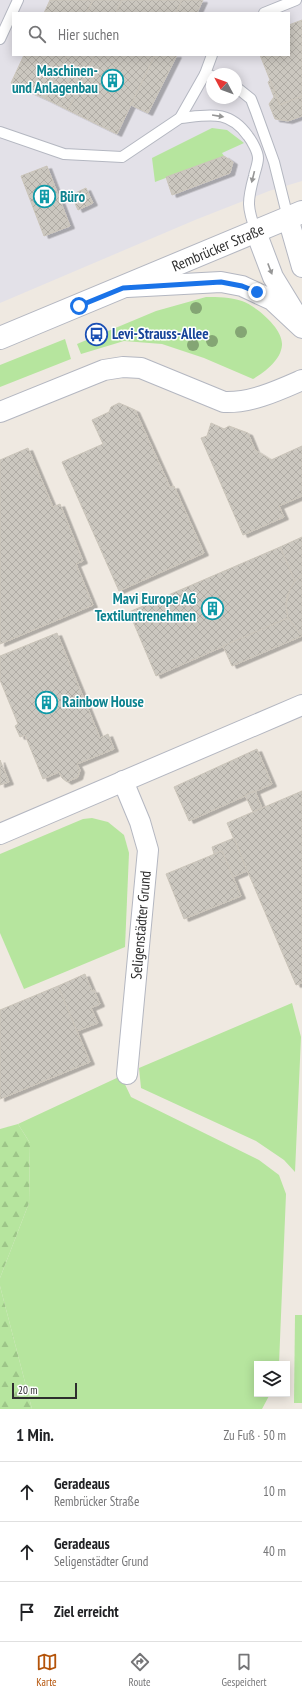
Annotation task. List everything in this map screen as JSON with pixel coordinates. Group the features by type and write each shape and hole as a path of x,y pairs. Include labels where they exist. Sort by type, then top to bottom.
{"main road":[{"name":"Rembrücker Straße","path":"0,338 295,215"}],"street":[{"path":"295,215 302,267"},
{"path":"256,232 273,277 302,326"},
{"path":"123,288 221,282 242,286 272,300 302,326"},
{"path":"0,412 104,370 123,367 141,368 224,402 238,403 302,380"},
{"path":"0,834 302,705"},
{"name":"Seligenstädter Grund","path":"123,781 140,822 148,850 127,1074"}],"lane":[{"path":"12,12 18,0"},
{"path":"266,12 296,0"},
{"path":"0,39 12,13"},
{"path":"209,68 212,56"},
{"path":"3,135 64,154 122,157 180,118 206,78"},
{"path":"242,92 251,99 295,215"},
{"path":"180,118 211,115 229,118 243,129 251,141 258,158 248,197 248,212 256,232"}],"shaded area":[{"path":"0,0 302,0 302,181 269,191 195,220 0,303"}],"green space":[{"path":"212,128 227,130 244,143 222,153 224,156 155,182 152,158"},
{"path":"206,297 220,297 242,301 268,318 281,338 281,350 276,361 253,379 204,358 162,344 124,341 81,354 77,344 156,311"},
{"path":"65,339 71,359 0,387 0,365"},
{"path":"92,818 108,822 124,835 129,853 125,947 24,989 0,933 0,854 83,819"},
{"path":"292,1003 301,1037 295,1172 284,1160 256,1141 141,1088 139,1068"},
{"path":"121,1076 131,1097 259,1160 279,1175 286,1194 279,1361 254,1361 254,1397 268,1397 262,1409 32,1409 0,1286 0,1278 29,1203 30,1143 18,1124"},
{"path":"18,1124 30,1143 29,1203 0,1278 0,1129"},
{"path":"0,1286 32,1409 0,1409"},
{"path":"295,1315 302,1315 302,1403 294,1403"}],"building":[{"path":"50,0 93,0 87,12 44,12"},
{"path":"93,0 122,0 116,12 87,12"},
{"path":"122,0 182,0 176,12 116,12"},
{"path":"182,0 203,0 197,12 176,12"},
{"path":"302,20 302,96 280,105 260,56 290,56 290,25"},
{"path":"24,56 67,56 46,99 11,83"},
{"path":"67,56 95,56 68,110 46,99"},
{"name":"Maschinen- und Anlagenbau","path":"95,56 155,56 117,134 68,110"},
{"path":"155,56 176,56 148,113 131,105"},
{"path":"270,80 280,105 302,96 302,116 288,121 275,119 269,104 274,97 268,82"},
{"path":"224,156 233,162 230,173 172,195 166,177"},
{"name":"Büro","path":"47,166 70,226 44,236 21,176"},
{"path":"86,188 93,203 78,210 71,195"},
{"path":"119,403 135,410 170,487 174,486 204,553 119,591 62,462 103,444 92,420 109,412 111,407"},
{"path":"211,423 224,429 229,426 248,433 255,450 271,460 302,446 302,496 279,506 284,517 243,535 201,438 207,436"},
{"path":"28,448 53,507 60,504 83,561 76,564 93,605 0,644 0,460"},
{"path":"302,537 302,574 295,581 280,547"},
{"name":"Mavi Europe AG Textiluntrenehmen","path":"280,547 295,581 287,596 286,605 288,618 156,676 129,612"},
{"path":"302,574 302,636 288,618 286,605 290,589"},
{"path":"288,618 302,636 232,666 223,646"},
{"name":"Rainbow House","path":"57,633 100,738 108,734 114,749 77,764 80,770 78,777 67,782 62,778 59,772 43,779 25,735 20,737 15,726 18,724 0,680 0,656"},
{"path":"257,749 272,784 189,821 174,787"},
{"path":"0,760 9,782 0,785"},
{"path":"255,791 262,808 253,812 245,795"},
{"path":"302,791 302,983 296,985 227,823"},
{"path":"234,838 247,871 233,877 222,851 214,854 212,847"},
{"path":"222,851 241,896 184,919 166,874"},
{"path":"85,974 92,991 94,990 100,1004 91,1008 98,1023 77,1031 58,986"},
{"path":"58,986 90,1062 0,1099 0,1010"}],"place":[{"name":"Maschinen- und Anlagenbau","path":"113,80"},
{"name":"Büro","path":"44,197"},
{"name":"Levi-Strauss-Allee","path":"96,334"},
{"name":"Mavi Europe AG Textiluntrenehmen","path":"212,608"},
{"name":"Rainbow House","path":"47,702"}],"route":[{"path":"79,306 123,288 221,282 242,286 257,292"}]}
